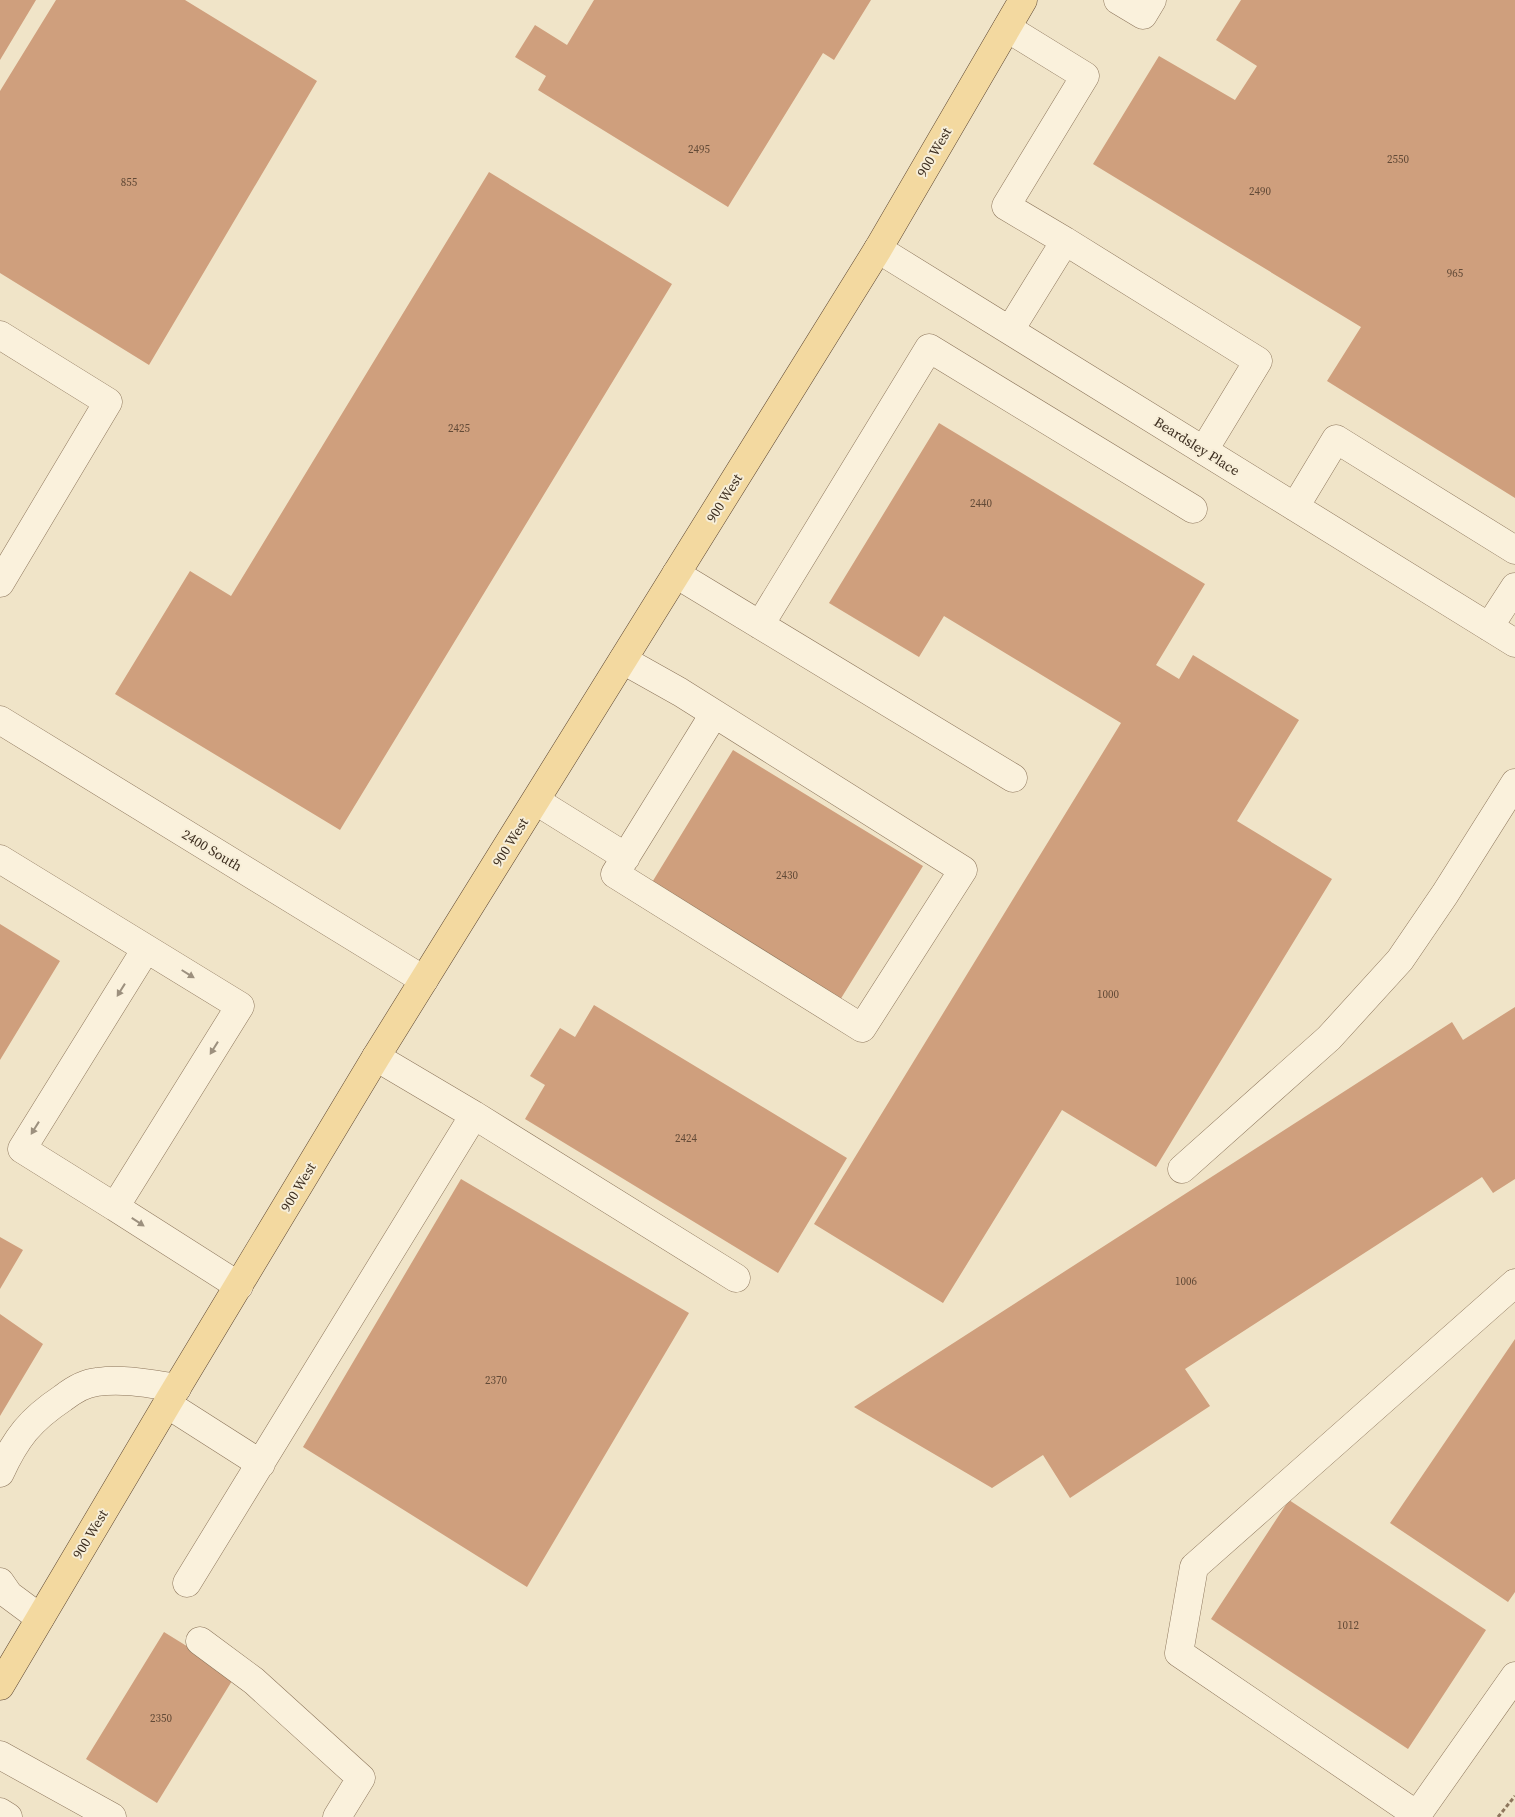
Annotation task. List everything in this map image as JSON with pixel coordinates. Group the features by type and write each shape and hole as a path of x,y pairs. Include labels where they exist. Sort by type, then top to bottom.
{"main road":[{"name":"900 West","path":"0,1686 376,1057 878,249 1023,0"}],"street":[{"path":"1118,0 1143,15 1152,0"},
{"path":"1007,28 1085,76 1006,206 1258,361 1204,450"},
{"path":"1010,330 1064,241"},
{"name":"Beardsley Place","path":"878,249 1515,643"},
{"path":"0,335 108,402 0,583"},
{"path":"760,625 929,348 1193,509"},
{"path":"1296,506 1336,439 1515,550"},
{"path":"676,574 1013,778"},
{"path":"1489,627 1515,587"},
{"path":"623,660 680,692 964,870 862,1028 615,874 714,714"},
{"name":"2400 South","path":"0,720 424,980"},
{"path":"1182,1169 1329,1038 1400,960 1446,894 1515,783"},
{"path":"536,801 626,857"},
{"path":"0,859 240,1006 115,1207"},
{"path":"146,949 22,1149 239,1286"},
{"path":"376,1057 474,1115 736,1278"},
{"path":"187,1583 474,1115"},
{"path":"1515,1283 1194,1566 1179,1653 1417,1815 1515,1676"},
{"path":"0,1473 8,1455 30,1423 47,1409 72,1392 95,1382 115,1380 172,1396 261,1464"},
{"path":"0,1582 9,1595 40,1618"},
{"path":"200,1641 254,1681 360,1778 337,1817"},
{"path":"0,1755 112,1817"},
{"path":"0,1812 8,1817"}],"path":[{"path":"1498,1817 1515,1796"}],"building":[{"path":"0,0 36,0 0,60"},
{"path":"56,0 185,0 317,81 149,365 0,273 0,91"},
{"path":"594,0 871,0 834,60 823,53 728,207 538,90 546,76 515,57 535,25 567,45"},
{"path":"1241,0 1515,0 1515,498 1327,381 1361,327 1093,164 1159,56 1235,100 1257,66 1216,40"},
{"path":"489,172 672,284 340,830 115,694 190,571 231,596"},
{"path":"939,423 1205,584 1156,665 1179,679 1193,655 1299,720 1237,821 1332,879 1156,1167 1062,1110 943,1303 814,1224 1121,723 944,616 919,657 829,603"},
{"path":"733,750 923,866 840,1000 651,884"},
{"path":"0,924 60,961 0,1060"},
{"path":"594,1005 847,1158 778,1273 525,1119 545,1085 530,1076 560,1028 575,1037"},
{"path":"1515,1007 1515,1179 1493,1193 1482,1177 1185,1369 1210,1406 1070,1498 1043,1455 992,1488 854,1407 1452,1022 1463,1040"},
{"path":"461,1179 689,1313 527,1587 303,1447"},
{"path":"0,1237 23,1250 0,1289"},
{"path":"0,1314 43,1344 0,1416"},
{"path":"1515,1339 1515,1592 1508,1602 1390,1523"},
{"path":"1289,1500 1486,1630 1408,1749 1211,1619"},
{"path":"164,1632 235,1676 157,1803 86,1759"}]}
